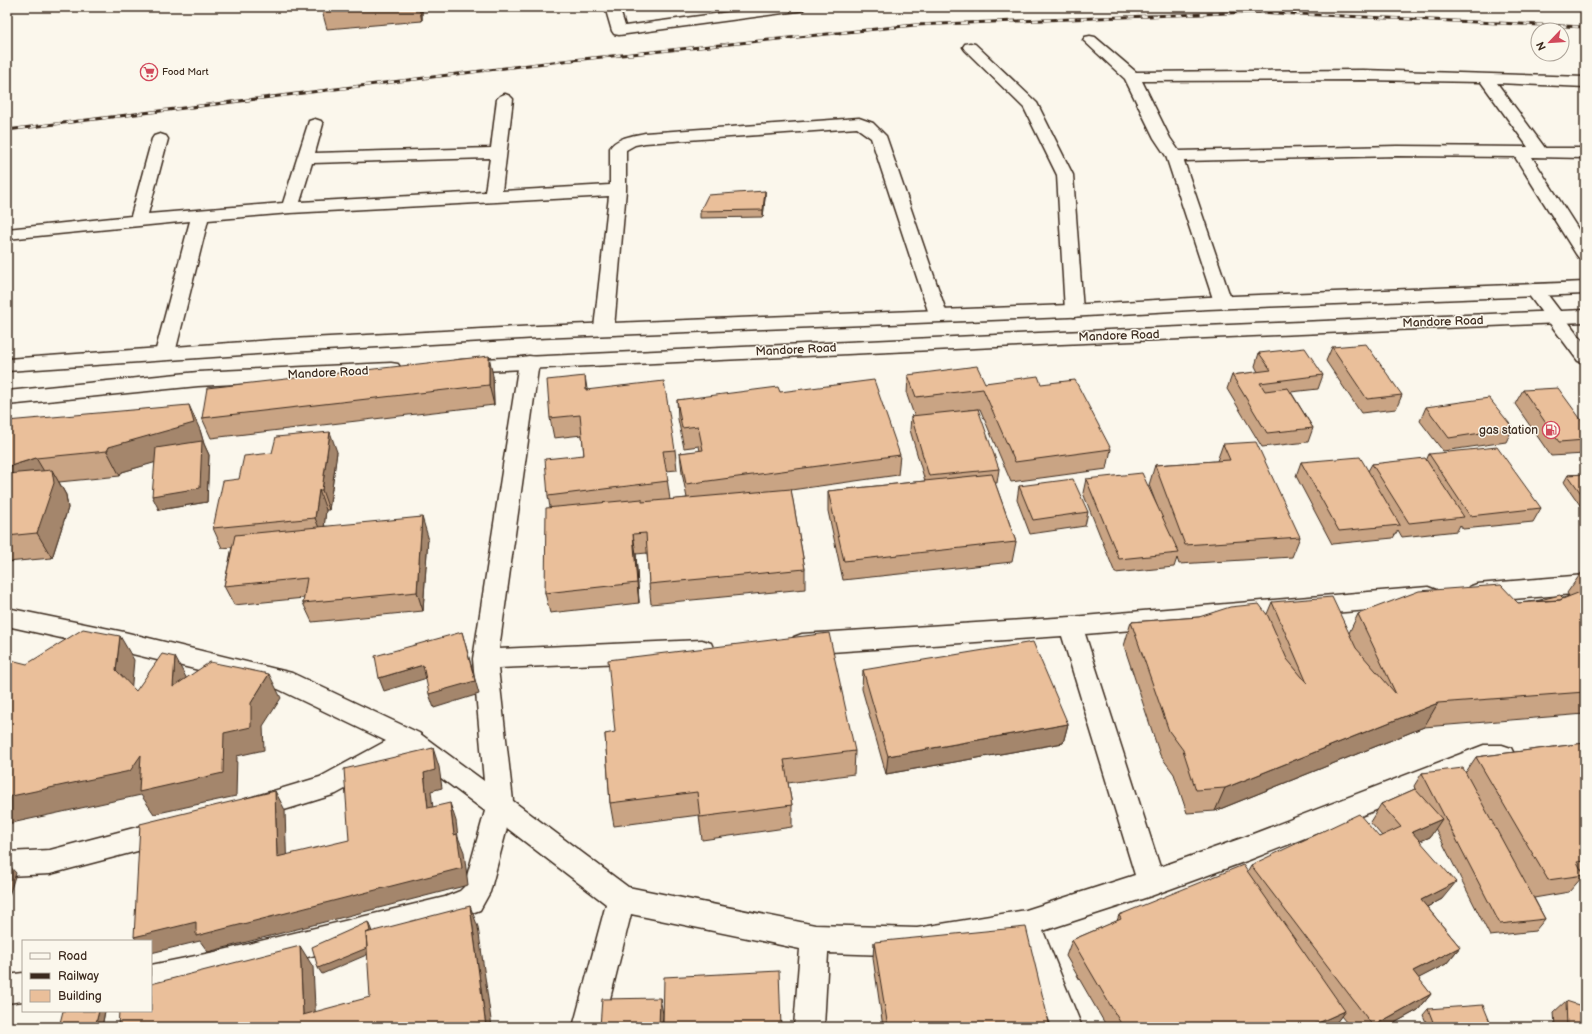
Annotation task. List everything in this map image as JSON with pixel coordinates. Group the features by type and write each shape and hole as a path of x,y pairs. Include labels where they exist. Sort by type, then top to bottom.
{"main road":[{"path":"612,7 619,31 798,7"},
{"path":"1090,40 1132,77 1162,138 1174,156 1223,302"},
{"path":"970,47 1031,106 1065,175 1074,311"},
{"path":"1132,77 1364,75 1585,82"},
{"path":"1485,78 1540,152"},
{"path":"493,197 505,99"},
{"path":"604,328 618,190 618,148 630,142 645,138 859,123 867,126 878,136 938,314"},
{"path":"290,208 315,124"},
{"path":"138,220 160,139"},
{"path":"1174,156 1397,151 1585,152"},
{"path":"1520,152 1585,254"},
{"path":"305,158 498,153"},
{"path":"7,234 138,220 290,208 618,190"},
{"path":"165,353 200,215"},
{"path":"7,365 165,353 604,328 938,314 1074,311 1223,302 1585,288"},
{"path":"1534,290 1585,357"},
{"name":"Mandore Road","path":"442,367 1585,316"},
{"path":"152,979 215,966 445,910 470,901 476,892 500,807 484,659 529,362"},
{"name":"Mandore Road","path":"7,398 198,379 411,368"},
{"path":"781,645 1071,626 1585,584"},
{"path":"7,617 124,642 283,680 410,741 621,899 815,939 917,942 1026,923 1151,883 1249,848 1484,756 1523,755"},
{"path":"1071,626 1151,883"},
{"path":"484,659 726,649"},
{"path":"230,814 327,786 410,741"},
{"path":"7,864 50,862 192,824"},
{"path":"588,1027 621,899"},
{"path":"1026,923 1067,1027"},
{"path":"809,1027 815,939"},
{"path":"7,989 22,987"}],"building":[{"path":"322,7 370,7 322,11"},
{"path":"765,191 763,210 700,211 708,195"},
{"path":"1366,344 1402,395 1367,399 1332,347"},
{"path":"1305,348 1323,375 1260,383 1265,391 1288,388 1313,428 1267,433 1232,375 1271,370 1259,353"},
{"path":"489,356 489,385 202,418 207,388"},
{"path":"977,366 985,383 1038,376 1041,384 1075,380 1111,449 1015,462 983,389 916,397 908,375"},
{"path":"585,376 586,390 664,381 675,450 663,451 668,481 548,496 545,459 584,455 580,415 550,418 547,380"},
{"path":"874,380 900,455 686,484 680,453 703,450 698,426 682,428 677,400 778,387 780,392"},
{"path":"1558,388 1585,425 1585,440 1559,442 1523,390"},
{"path":"1489,398 1513,428 1449,438 1426,407"},
{"path":"189,405 194,423 109,447 107,451 36,458 7,467 7,421"},
{"path":"978,409 999,469 929,476 911,416"},
{"path":"330,432 322,490 319,490 315,518 213,528 223,481 239,479 244,456 272,453 276,437"},
{"path":"202,441 200,488 152,496 156,448"},
{"path":"1256,442 1300,537 1185,545 1155,465 1230,460 1223,444"},
{"path":"1497,447 1541,508 1470,516 1429,454"},
{"path":"1360,457 1400,525 1339,531 1301,462"},
{"path":"1425,458 1464,517 1409,523 1372,464"},
{"path":"52,470 54,483 37,533 7,536 7,474"},
{"path":"1142,473 1179,553 1119,559 1086,479"},
{"path":"992,474 1016,542 844,561 828,491"},
{"path":"1585,474 1585,499 1568,475"},
{"path":"1073,479 1088,512 1033,520 1019,486"},
{"path":"791,489 805,569 649,584 646,533 633,534 637,583 545,593 546,508 642,499 642,502"},
{"path":"422,517 417,592 303,603 307,578 224,586 235,535"},
{"path":"1501,585 1518,603 1560,600 1583,591 1585,593 1585,692 1438,703 1225,788 1196,790 1183,750 1169,731 1131,622 1199,617 1230,607 1259,604 1268,616 1287,659 1307,683 1272,602 1332,597 1356,648 1396,694 1358,614 1419,591"},
{"path":"1560,595 1563,598 1560,600 1536,601"},
{"path":"83,629 120,636 116,670 136,691 162,654 175,657 173,687 210,662 269,674 251,703 251,727 224,733 223,773 139,792 141,755 130,771 7,797 7,659 27,664"},
{"path":"462,632 475,681 429,694 423,665 379,678 375,656"},
{"path":"829,633 855,751 784,760 792,805 700,817 697,792 610,803 605,734 615,732 608,660"},
{"path":"1033,642 1068,724 888,756 863,670"},
{"path":"1585,743 1585,861 1577,862 1584,875 1548,880 1476,757"},
{"path":"433,748 435,770 424,773 428,808 450,803 454,835 457,834 462,868 196,936 196,922 134,937 140,824 275,791 277,857 349,840 344,769"},
{"path":"1463,768 1545,919 1500,924 1422,773"},
{"path":"1415,789 1442,819 1412,832 1456,882 1421,900 1460,947 1413,971 1431,994 1373,1026 1251,865 1359,814 1379,837 1401,827 1381,804"},
{"path":"1243,865 1345,1011 1309,1027 1123,1027 1072,940 1121,919 1119,915"},
{"path":"470,906 486,1027 118,1027 119,1012 152,1012 152,984 300,946 303,1015 370,997 366,933"},
{"path":"368,922 370,931 366,933 367,948 318,968 312,947"},
{"path":"1026,927 1050,1027 888,1027 874,942"},
{"path":"779,971 781,1027 663,1027 664,977"},
{"path":"660,998 659,1027 600,1027 602,999"},
{"path":"1566,1001 1585,1007 1585,1027 1567,1027"},
{"path":"1483,1005 1492,1027 1435,1027 1428,1009"},
{"path":"63,1012 99,1012 96,1023 59,1027"}],"railway":[{"path":"7,130 553,62 915,25 1254,12 1585,27"}],"place":[{"name":"Food Mart","path":"149,72"},
{"name":"gas station","path":"1551,430"}]}
